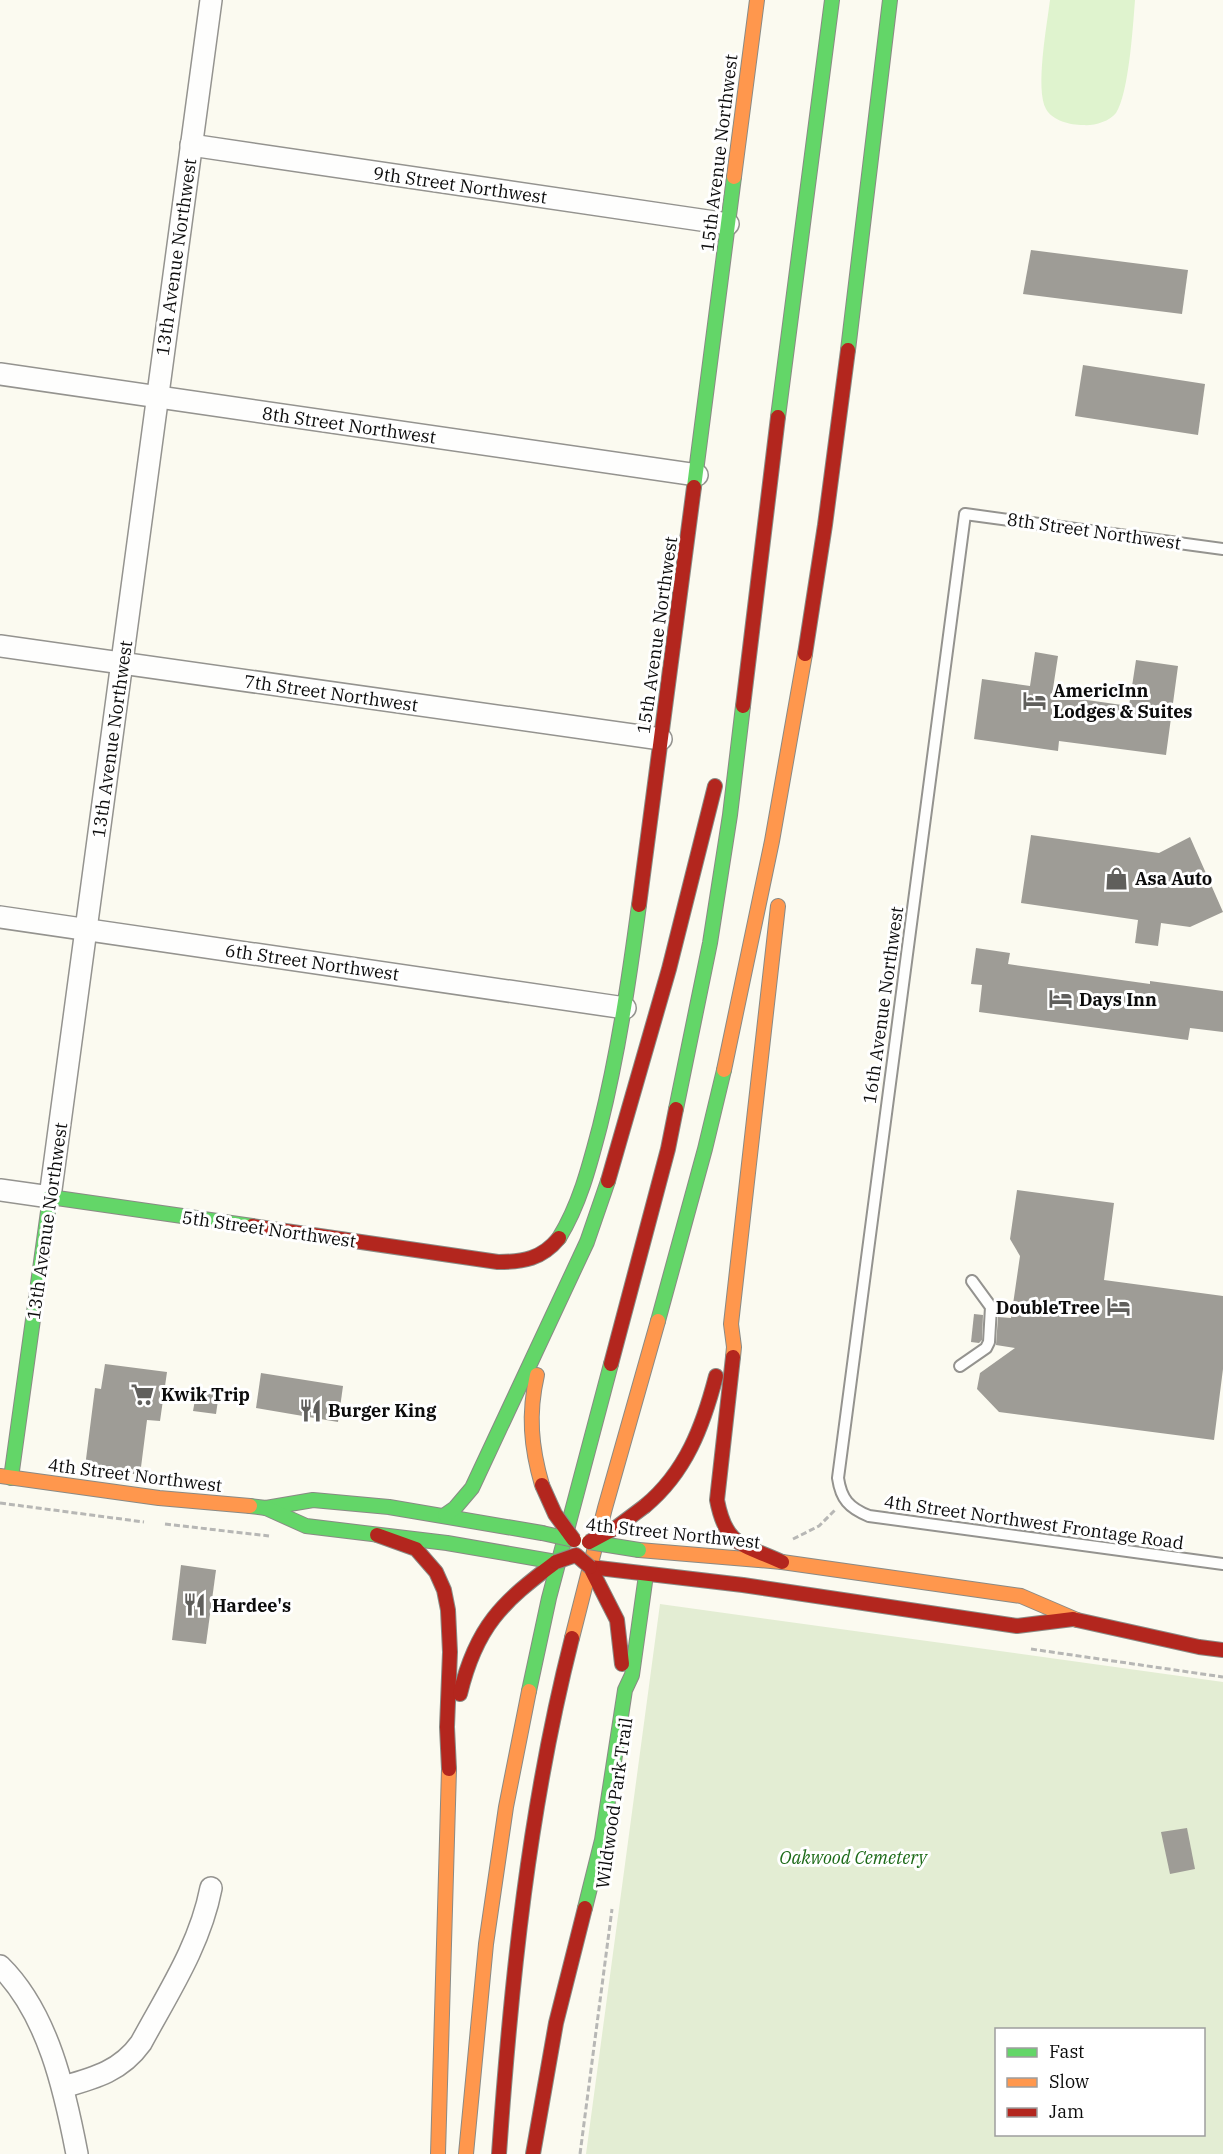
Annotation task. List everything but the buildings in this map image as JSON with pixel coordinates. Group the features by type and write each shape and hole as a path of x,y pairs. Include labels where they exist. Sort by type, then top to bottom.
{"main road":[{"name":"15th Avenue Northwest","path":"538,1258 551,1248 564,1229 576,1204 604,1111 625,1008 697,475 757,0"},
{"path":"466,2154 486,1944 506,1807 549,1598 651,1215 682,1085 720,879 730,814 772,454 832,0"},
{"path":"499,2154 505,2062 520,1922 554,1716 582,1598 720,1085 779,810 829,494 890,0"},
{"path":"723,755 751,639"},
{"path":"784,851 799,695"},
{"path":"445,1515 472,1488 587,1242 614,1163 669,969 718,778"},
{"path":"449,1752 469,1659 492,1617 510,1596 579,1547 616,1527 645,1506 667,1486 691,1449 708,1406 731,1324 780,895"},
{"name":"5th Street Northwest","path":"50,1197 498,1262 538,1258"},
{"name":"13th Avenue Northwest","path":"6,1477 50,1197"},
{"path":"533,2154 556,2023 602,1840 625,1690 617,1620 579,1547 555,1514 542,1485 531,1446 530,1409 538,1370 563,1316 564,1292"},
{"path":"731,1324 734,1347 717,1500 720,1517 727,1533 745,1545 782,1562"},
{"name":"4th Street Northwest","path":"6,1477 159,1498 266,1508 313,1500 389,1506 515,1527 542,1533 579,1547 619,1546 672,1554 782,1562 1021,1596 1073,1619 1199,1647 1223,1650"},
{"name":"4th Street Northwest","path":"266,1508 306,1526 447,1543 513,1556 639,1574 743,1585 1017,1626 1073,1619"},
{"path":"377,1534 416,1549 436,1572 444,1590 448,1610 450,1652 447,1727 449,1752 438,2154"},
{"path":"531,1558 579,1547 611,1570"},
{"path":"625,1690 632,1675 639,1574"}],"street":[{"name":"13th Avenue Northwest","path":"50,1197 211,0"},
{"name":"9th Street Northwest","path":"191,145 728,224"},
{"name":"8th Street Northwest","path":"0,374 697,475"},
{"name":"7th Street Northwest","path":"0,645 661,739"},
{"name":"6th Street Northwest","path":"0,918 625,1008"},
{"name":"5th Street Northwest","path":"0,1190 50,1197"},
{"path":"63,2087 106,2074 132,2055 141,2043 196,1941 211,1888"},
{"path":"0,1966 23,1995 39,2024 63,2087 77,2154"}],"lane":[{"name":"8th Street Northwest","path":"965,514 1223,549"},
{"name":"16th Avenue Northwest","path":"845,1500 840,1491 839,1465 965,514"},
{"path":"960,1366 986,1348 990,1331 991,1307 972,1281"},
{"name":"4th Street Northwest Frontage Road","path":"845,1500 851,1507 869,1516 1223,1564"}],"path":[{"name":"Wildwood Park Trail","path":"580,2154 613,1902"}],"green space":[{"path":"1050,0 1135,0 1130,58 1124,90 1116,113 1101,123 1073,124 1057,119 1046,109 1043,100 1042,72"},
{"name":"Oakwood Cemetery","path":"660,1604 1223,1682 1223,2154 586,2154"}],"traffic: fast":[{"path":"778,417 832,0"},
{"path":"848,350 890,0"},
{"path":"694,487 734,177"},
{"path":"676,1109 710,943 730,815 743,706"},
{"path":"559,1238 579,1198 600,1126 622,1017 639,905"},
{"path":"658,1321 724,1070"},
{"path":"445,1515 455,1508 472,1488 587,1242 608,1181"},
{"path":"11,1478 50,1197 252,1226"},
{"path":"529,1691 549,1598 611,1364"},
{"path":"250,1506 266,1508 313,1500 389,1507 542,1533"},
{"path":"266,1508 306,1526 447,1543 556,1562"},
{"path":"542,1533 574,1540"},
{"path":"589,1542 639,1550"},
{"path":"585,1908 602,1840 625,1690 632,1675 646,1575"}],"traffic: slow":[{"path":"734,177 757,0"},
{"path":"724,1070 772,841 805,654"},
{"path":"733,1357 731,1324 778,906"},
{"path":"572,1638 605,1508 658,1321"},
{"path":"537,1375 532,1403 532,1430 535,1457 542,1485"},
{"path":"0,1476 159,1498 250,1506"},
{"path":"639,1550 782,1562 1021,1596 1077,1620"},
{"path":"466,2154 486,1944 506,1807 529,1691"},
{"path":"438,2154 449,1769"}],"traffic: jam":[{"path":"805,654 848,350"},
{"path":"743,706 778,417"},
{"path":"639,905 694,487"},
{"path":"608,1181 669,969 715,786"},
{"path":"611,1364 668,1149 676,1109"},
{"path":"252,1226 498,1262 532,1258 546,1251 559,1238"},
{"path":"733,1357 717,1500 725,1527 731,1536 747,1547 782,1562"},
{"path":"645,1506 672,1478 691,1447 705,1413 716,1376"},
{"path":"542,1485 555,1514 574,1540"},
{"path":"589,1542 617,1527 645,1506"},
{"path":"377,1535 416,1549 436,1572 444,1590 448,1610 450,1652 447,1727 449,1769"},
{"path":"556,1562 576,1555 590,1567"},
{"path":"460,1694 474,1651 483,1633 520,1590 556,1562"},
{"path":"590,1567 743,1585 1017,1626 1073,1619"},
{"path":"590,1567 617,1620 622,1664"},
{"path":"1077,1620 1199,1647 1223,1650"},
{"path":"499,2154 509,2024 533,1830 544,1766 572,1638"},
{"path":"533,2154 556,2023 585,1908"}],"place":[{"name":"AmericInn Lodges & Suites","path":"1035,700"},
{"name":"Asa Auto","path":"1117,878"},
{"name":"Days Inn","path":"1061,999"},
{"name":"DoubleTree","path":"1118,1307"},
{"name":"Kwik Trip","path":"143,1394"},
{"name":"Burger King","path":"310,1410"},
{"name":"Hardee's","path":"194,1605"}]}
